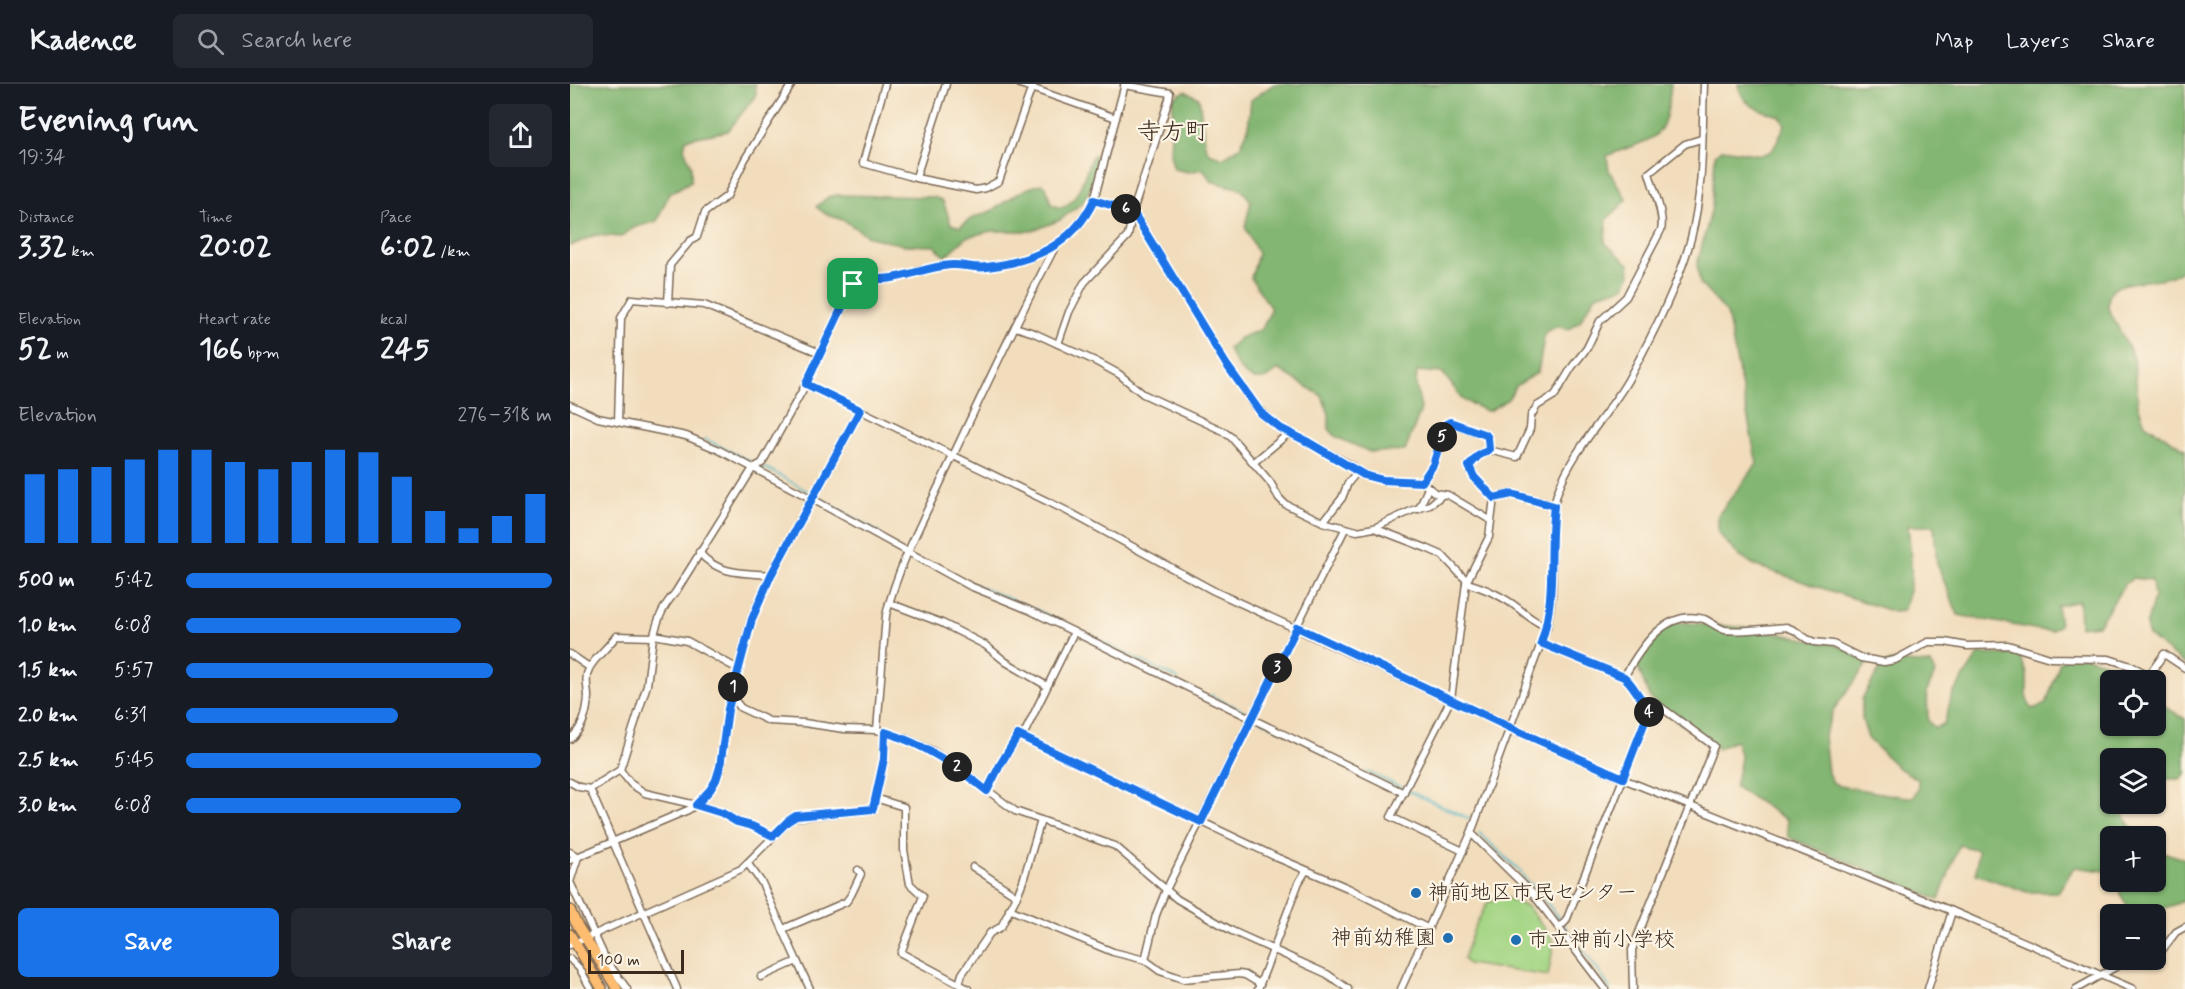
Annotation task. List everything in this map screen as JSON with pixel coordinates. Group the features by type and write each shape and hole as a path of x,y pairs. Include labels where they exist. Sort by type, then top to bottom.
{"highway":[{"path":"570,910 590,937 617,989"},
{"path":"571,941 602,989"}],"street":[{"path":"668,303 670,265 690,241 697,237 705,212 718,205 727,196 745,159 792,84"},
{"path":"885,84 863,163 976,190 993,185 999,181 1004,172 1032,86"},
{"path":"916,177 946,84"},
{"path":"1020,84 1032,86 1116,118"},
{"path":"570,782 590,789 620,770 646,685 658,618 753,468 762,463 806,384 853,284 858,279 890,279 952,265 969,268 987,267 1023,259 1055,246 1068,238 1089,211 1094,200 1124,84 1170,93 1133,212 1128,236 1084,283 1069,312 1058,344"},
{"path":"1401,989 1472,833 1547,627 1552,595 1554,506 1572,460 1629,379 1683,264 1691,238 1700,190 1704,84"},
{"path":"1463,851 1391,817 1451,699 1466,581 1488,537 1494,498 1470,471 1469,466 1473,460 1489,450 1517,457 1530,429 1531,416 1537,406 1555,395 1587,348 1600,321 1626,297 1661,230 1659,210 1649,173 1685,144 1701,139"},
{"path":"1094,200 1133,212 1252,403 1280,428 1350,465 1356,472 1383,480 1422,482 1428,488 1448,495 1490,520"},
{"path":"877,730 886,615 889,603 908,553 953,456 1055,246"},
{"path":"618,422 621,318 632,299 704,305 820,352"},
{"path":"1015,327 1058,344 1119,374 1143,394 1221,430 1231,437 1270,482 1285,504 1323,522 1357,531 1374,528 1430,505 1443,495"},
{"path":"806,384 1066,512 1214,591 1297,627 1511,728 1623,779 1952,911 2133,989"},
{"path":"570,405 585,413 618,422 686,436 717,449 970,586 1029,610 1405,790"},
{"path":"570,860 696,805 710,790 720,767 731,696 752,619 771,575 814,500 860,410"},
{"path":"1422,482 1433,465 1446,424 1450,422 1486,435 1489,450"},
{"path":"1253,463 1289,433"},
{"path":"1323,522 1342,498 1348,483 1356,472"},
{"path":"1419,508 1428,488"},
{"path":"1494,498 1512,494 1554,506"},
{"path":"1374,528 1442,555 1466,581 1517,607 1530,620 1547,627"},
{"path":"1145,960 1156,915 1166,890 1346,529"},
{"path":"699,552 705,560 725,571 771,575"},
{"path":"889,603 942,623 985,645 1006,662 1047,686"},
{"path":"1624,677 1647,642 1658,631 1669,623 1687,619 1704,619 1724,630 1786,627 1814,642 1833,644 1861,658 1884,662 1901,657 1928,642 1945,642 1967,646 2008,645 2045,657 2109,659 2149,675 2164,654 2185,668"},
{"path":"1023,736 1074,632"},
{"path":"570,739 582,728 588,697 586,678 590,667 616,636 654,636 687,641 738,669"},
{"path":"1541,643 1624,677 1645,704 1658,705 1714,746 1632,950 1632,989"},
{"path":"570,654 590,667"},
{"path":"731,696 741,708 769,721 877,730 905,738 931,750 1015,811 1115,846 1177,899 1232,931 1327,974 1348,989"},
{"path":"1560,927 1566,921 1651,706"},
{"path":"571,941 590,937 732,874 748,864 792,818 873,809 884,759 885,732"},
{"path":"987,791 1018,735 1023,736 1201,822 1348,888 1429,929"},
{"path":"620,770 631,784 645,794 722,813 737,822 773,836"},
{"path":"590,789 678,989"},
{"path":"875,798 904,807 904,849 910,884 923,896 901,953 963,987"},
{"path":"963,987 962,974 990,933 1001,927 1017,896 1041,820"},
{"path":"1472,833 1518,877 1560,927 1605,989"},
{"path":"570,852 578,857"},
{"path":"578,857 570,882 590,937 627,989"},
{"path":"748,864 762,883 810,989"},
{"path":"974,867 1017,896"},
{"path":"783,929 846,902 861,874 858,870"},
{"path":"1009,909 1113,952 1145,960 1160,971 1183,979 1239,974 1245,975 1259,986 1299,882 1306,871"},
{"path":"1928,989 1952,911"},
{"path":"2166,945 2176,932 2185,927"},
{"path":"570,959 580,969 591,989"},
{"path":"761,977 797,961"},
{"path":"2076,989 2109,970"}],"green space":[{"path":"570,84 755,84 756,95 728,131 686,139 684,148 691,166 691,181 669,194 657,221 633,228 621,237 595,235 570,246"},
{"path":"1274,84 1671,84 1666,118 1656,135 1607,156 1609,171 1627,200 1607,219 1605,243 1629,264 1630,274 1625,287 1596,295 1580,321 1568,330 1558,326 1545,332 1538,372 1516,386 1508,399 1491,410 1486,411 1463,400 1443,373 1417,371 1416,385 1421,409 1405,451 1370,452 1336,437 1329,429 1329,414 1322,396 1278,369 1268,377 1259,379 1247,376 1234,360 1228,349 1240,338 1262,329 1270,312 1270,307 1251,278 1258,254 1245,227 1251,201 1241,189 1211,181 1203,169 1188,172 1174,169 1170,154 1173,98 1185,91 1199,98 1205,145 1209,153 1223,158 1240,147 1248,129 1251,100"},
{"path":"1738,84 2185,84 2185,268 2168,277 2119,286 2110,294 2108,308 2134,358 2138,405 2145,424 2185,449 2185,665 2149,636 2146,626 2154,598 2152,580 2133,578 2125,584 2098,625 2080,627 2079,601 2057,606 2060,625 2051,631 2040,630 1958,615 1937,564 1934,526 1908,526 1911,569 1909,590 1903,611 1894,612 1756,566 1739,556 1718,533 1718,515 1757,464 1727,313 1700,284 1697,265 1712,207 1715,155 1722,149 1762,155 1772,151 1785,125 1780,116 1748,103 1743,98"},
{"path":"1092,156 1099,159 1097,174 1084,201 1060,220 1032,231 991,231 967,237 945,257 935,246 904,245 869,237 845,221 826,214 816,207 828,197 837,195 934,197 943,201 951,224 960,227 1023,191 1042,184 1046,186 1051,204 1060,208 1067,205 1077,194"},
{"path":"1675,622 1751,628 1831,644 1872,657 1834,709 1824,736 1828,773 1832,782 1840,786 1904,797 1913,797 1918,789 1918,779 1898,768 1868,738 1862,719 1862,699 1882,665 1892,661 1931,664 1935,673 1927,691 1928,721 1935,728 1944,724 1952,695 1979,654 2019,655 2027,673 2027,700 2032,709 2046,704 2060,662 2068,656 2086,657 2124,668 2126,670 2100,670 2100,736 2166,736 2166,707 2185,719 2185,774 2180,779 2166,779 2166,748 2100,748 2100,814 2123,814 2130,826 2100,826 2100,870 2074,867 2058,892 2027,892 1976,874 1978,850 1959,845 1939,900 1788,837 1787,820 1735,787 1741,758 1736,740 1718,749 1674,719 1650,698 1637,665 1657,632"},
{"path":"2166,853 2185,859 2185,900 2166,907 2166,904 2126,904 2120,892 2166,892"},
{"path":"1497,894 1528,907 1549,934 1554,943 1548,976 1468,964 1463,959 1475,926 1488,902 1493,901"}],"waterway":[{"path":"705,439 751,462"},
{"path":"762,468 768,469 809,492"},
{"path":"823,500 880,533"},
{"path":"968,582 1029,607"},
{"path":"1035,609 1178,679"},
{"path":"1210,695 1250,714"},
{"path":"1260,719 1279,729"},
{"path":"1367,772 1470,819"},
{"path":"1479,833 1519,870 1527,882 1534,886 1610,989"}],"place":[{"name":"神前地区市民センター","path":"1416,893"},
{"name":"神前幼稚園","path":"1448,938"},
{"name":"市立神前小学校","path":"1516,940"}],"district":[{"name":"寺方町","path":"1173,132"}],"route":[{"path":"1094,200 1133,212 1139,219 1252,403 1280,428 1350,465 1356,472 1383,480 1422,482 1433,465 1446,424 1456,423 1486,435 1489,450 1473,460 1469,466 1474,477 1494,498 1512,494 1554,506 1552,595 1547,627 1541,643 1624,677 1645,704 1651,706 1623,779 1297,627 1201,822 1018,735 987,791 931,750 885,732 884,759 873,809 796,816 773,836 737,822 722,813 696,805 710,790 720,767 728,709 752,619 771,575 814,500 860,410 806,384 853,284 858,279 890,279 952,265 969,268 987,267 1023,259 1068,238 1089,211 1094,200"}]}
